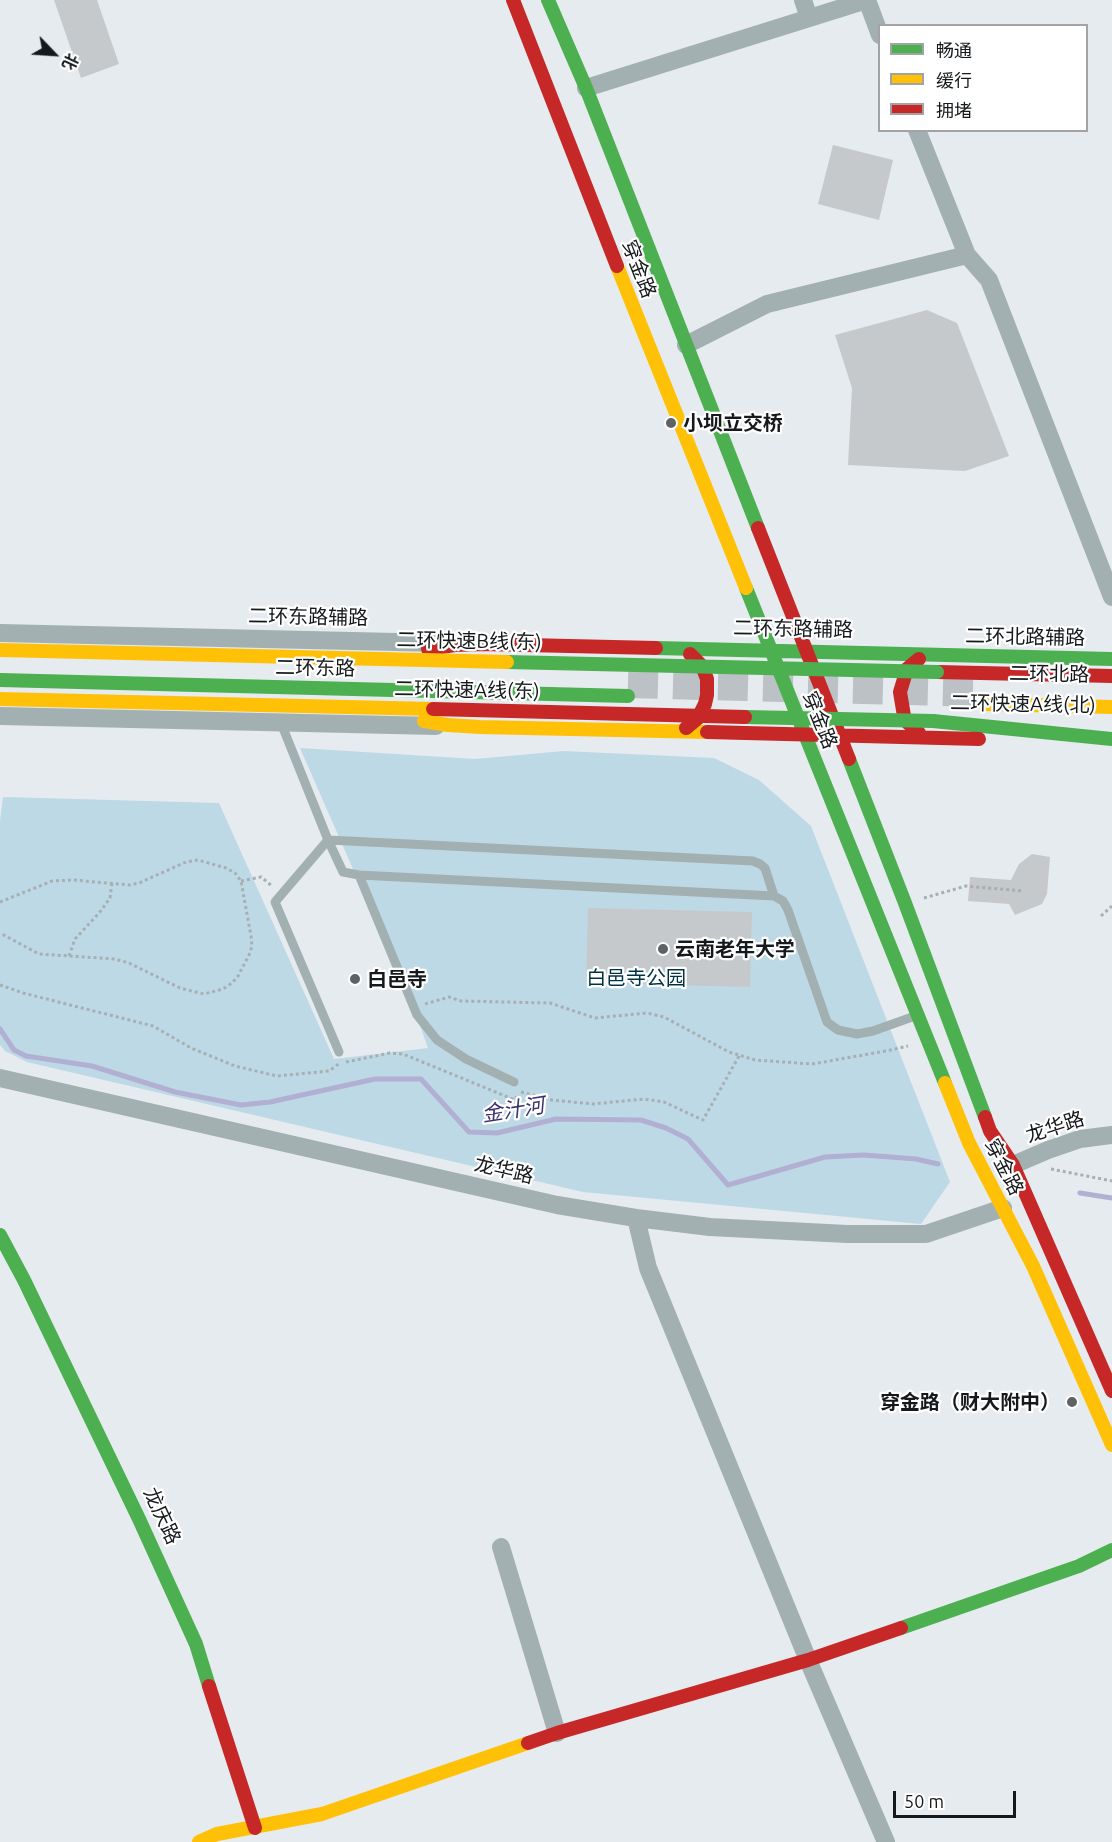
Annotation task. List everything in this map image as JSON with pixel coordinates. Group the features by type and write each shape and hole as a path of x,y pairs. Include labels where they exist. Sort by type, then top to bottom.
{"main road":[{"name":"穿金路","path":"513,0 969,1143 1033,1266 1112,1445"},
{"name":"穿金路","path":"548,0 586,88 840,736 990,1131 1013,1165 1112,1391"},
{"name":"二环东路辅路","path":"483,644 938,655"},
{"path":"317,682 429,649 483,644"},
{"path":"667,732 685,729 692,724 702,711 707,695 707,679 700,664 689,653 671,648"},
{"name":"二环快速B线(东)","path":"0,650 1112,676"},
{"path":"934,738 919,734 908,723 902,708 900,692 904,676 913,663 928,656 938,655"},
{"name":"二环北路辅路","path":"938,655 1112,659"},
{"name":"二环东路","path":"0,668 317,682"},
{"name":"二环东路","path":"0,680 317,682 628,689"},
{"path":"317,682 398,713 448,725 1112,741"},
{"name":"二环北路","path":"1112,694 986,698 1112,707"},
{"name":"二环快速A线(东)","path":"0,699 933,721"},
{"path":"933,721 1003,727 1112,741"},
{"name":"二环快速A线(北)","path":"933,721 1112,725"},
{"name":"龙庆路","path":"0,1235 140,1519 196,1644 257,1835"},
{"path":"199,1842 217,1834 257,1835 557,1733 808,1659 1079,1566 1112,1550"}],"street":[{"path":"803,0 809,18"},
{"path":"586,88 867,0 878,32"},
{"path":"918,132 967,255 989,280 1112,597"},
{"path":"686,345 767,304 967,255"},
{"name":"二环东路辅路","path":"0,633 483,644"},
{"path":"0,716 480,727"},
{"name":"龙华路","path":"0,1078 557,1205 636,1218 710,1227 847,1234 926,1234 1003,1208"},
{"name":"龙华路","path":"1013,1165 1080,1139 1112,1135"},
{"path":"636,1218 648,1268 808,1659 886,1842"},
{"path":"501,1547 557,1733"}],"lane":[{"path":"281,723 343,872 359,875 774,896 783,901 788,910 827,1022 838,1030 857,1034 873,1031 917,1015"},
{"path":"328,840 276,902 339,1052"},
{"path":"328,840 753,861 765,868 774,896"},
{"path":"359,875 417,1015 437,1040 466,1059 514,1082"}],"path":[{"path":"0,903 52,881 73,880 130,885 186,862 198,860 226,868 235,873 241,881 252,946 238,976 223,989 204,994 180,988 116,958 39,954 0,933"},
{"path":"241,881 261,877 282,894"},
{"path":"69,956 75,939 110,898 112,883"},
{"path":"905,903 966,886 1023,891"},
{"path":"1101,916 1112,906"},
{"path":"0,984 23,993 153,1026 191,1048 235,1066 277,1076 329,1071 341,1062 390,1053 403,1054 515,1100 520,1092 552,1100 593,1104 644,1099 664,1102 703,1120 739,1056"},
{"path":"413,1007 448,997 461,1001 550,1003 595,1018 647,1013 664,1017 739,1056 755,1060 812,1064 927,1041"},
{"path":"1048,1168 1112,1181"}],"green space":[{"name":"白邑寺公园","path":"300,748 475,759 564,751 714,758 759,780 811,826 950,1182 921,1224 583,1192 27,1062 5,1051 0,1045 0,821 3,797 219,803 334,1059 428,1048 413,1006"}],"building":[{"path":"54,0 97,0 119,64 81,78"},
{"path":"833,145 893,160 879,220 818,204"},
{"path":"927,310 957,323 1009,456 965,471 848,465 852,388 835,335"},
{"path":"1032,854 1050,857 1047,894 1042,904 1015,915 1009,904 968,901 970,877 1011,880 1019,864"},
{"name":"云南老年大学","path":"588,908 752,912 750,987 586,983"}],"waterway":[{"name":"金汁河","path":"0,1029 14,1050 26,1056 92,1066 175,1092 241,1105 270,1102 375,1079 421,1079 469,1132 497,1133 556,1119 641,1120 666,1128 688,1139 728,1185 825,1157 864,1155 916,1159 938,1164"},
{"name":"金汁河","path":"1080,1193 1112,1198"}],"tunnel":[{"path":"628,683 986,692"}],"traffic: fast":[{"path":"548,0 586,88 758,528"},
{"path":"746,588 945,1083"},
{"path":"656,648 1112,659"},
{"path":"507,662 937,672"},
{"path":"0,680 628,696"},
{"path":"745,717 933,721"},
{"path":"933,721 1112,739"},
{"path":"849,759 985,1117"},
{"path":"0,1235 139,1519 196,1644 209,1686"},
{"path":"901,1628 1079,1566 1112,1550"}],"traffic: slow":[{"path":"617,266 746,588"},
{"path":"0,650 507,662"},
{"path":"0,699 433,709"},
{"path":"985,704 1112,707"},
{"path":"424,721 480,727 707,732"},
{"path":"945,1083 969,1143 1033,1266 1112,1445"},
{"path":"199,1842 217,1834 322,1814 528,1743"}],"traffic: jam":[{"path":"513,0 617,266"},
{"path":"758,528 849,759"},
{"path":"428,649 483,644 656,648"},
{"path":"686,728 698,718 707,695 707,679 704,671 690,654"},
{"path":"919,659 907,669 900,692 904,716 919,733"},
{"path":"937,672 1112,676"},
{"path":"433,709 745,717"},
{"path":"707,732 979,739"},
{"path":"985,1117 990,1131 1013,1165 1112,1391"},
{"path":"528,1743 808,1660 901,1628"},
{"path":"209,1686 255,1828"}],"place":[{"name":"小坝立交桥","path":"671,423"},
{"name":"云南老年大学","path":"663,949"},
{"name":"白邑寺","path":"355,979"},
{"name":"穿金路（财大附中）","path":"1072,1402"}]}
